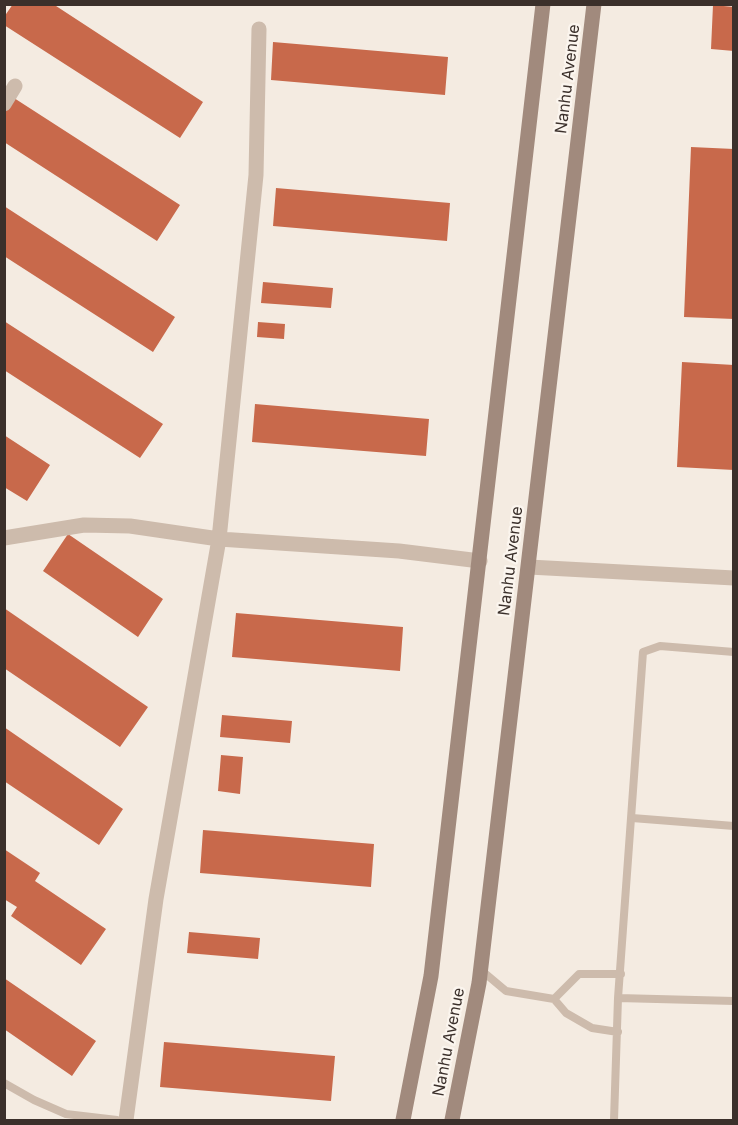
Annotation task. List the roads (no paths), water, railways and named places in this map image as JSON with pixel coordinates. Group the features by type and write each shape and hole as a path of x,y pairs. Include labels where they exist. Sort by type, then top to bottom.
{"main road":[{"name":"Nanhu Avenue","path":"403,1120 431,976 543,4"},
{"name":"Nanhu Avenue","path":"452,1120 481,970 594,4"}],"street":[{"path":"126,1120 156,899 219,539 256,175 259,29"},
{"path":"4,105 15,86"},
{"path":"4,538 84,525 130,526 219,539 399,551 480,561"},
{"path":"529,567 734,578"}],"lane":[{"path":"614,1120 618,998 643,652 660,646 734,652"},
{"path":"632,818 734,826"},
{"path":"481,970 506,991 554,999 566,1013 592,1028 618,1032"},
{"path":"554,999 579,974 621,974"},
{"path":"618,998 734,1001"},
{"path":"4,1083 66,1114 117,1120"}]}
